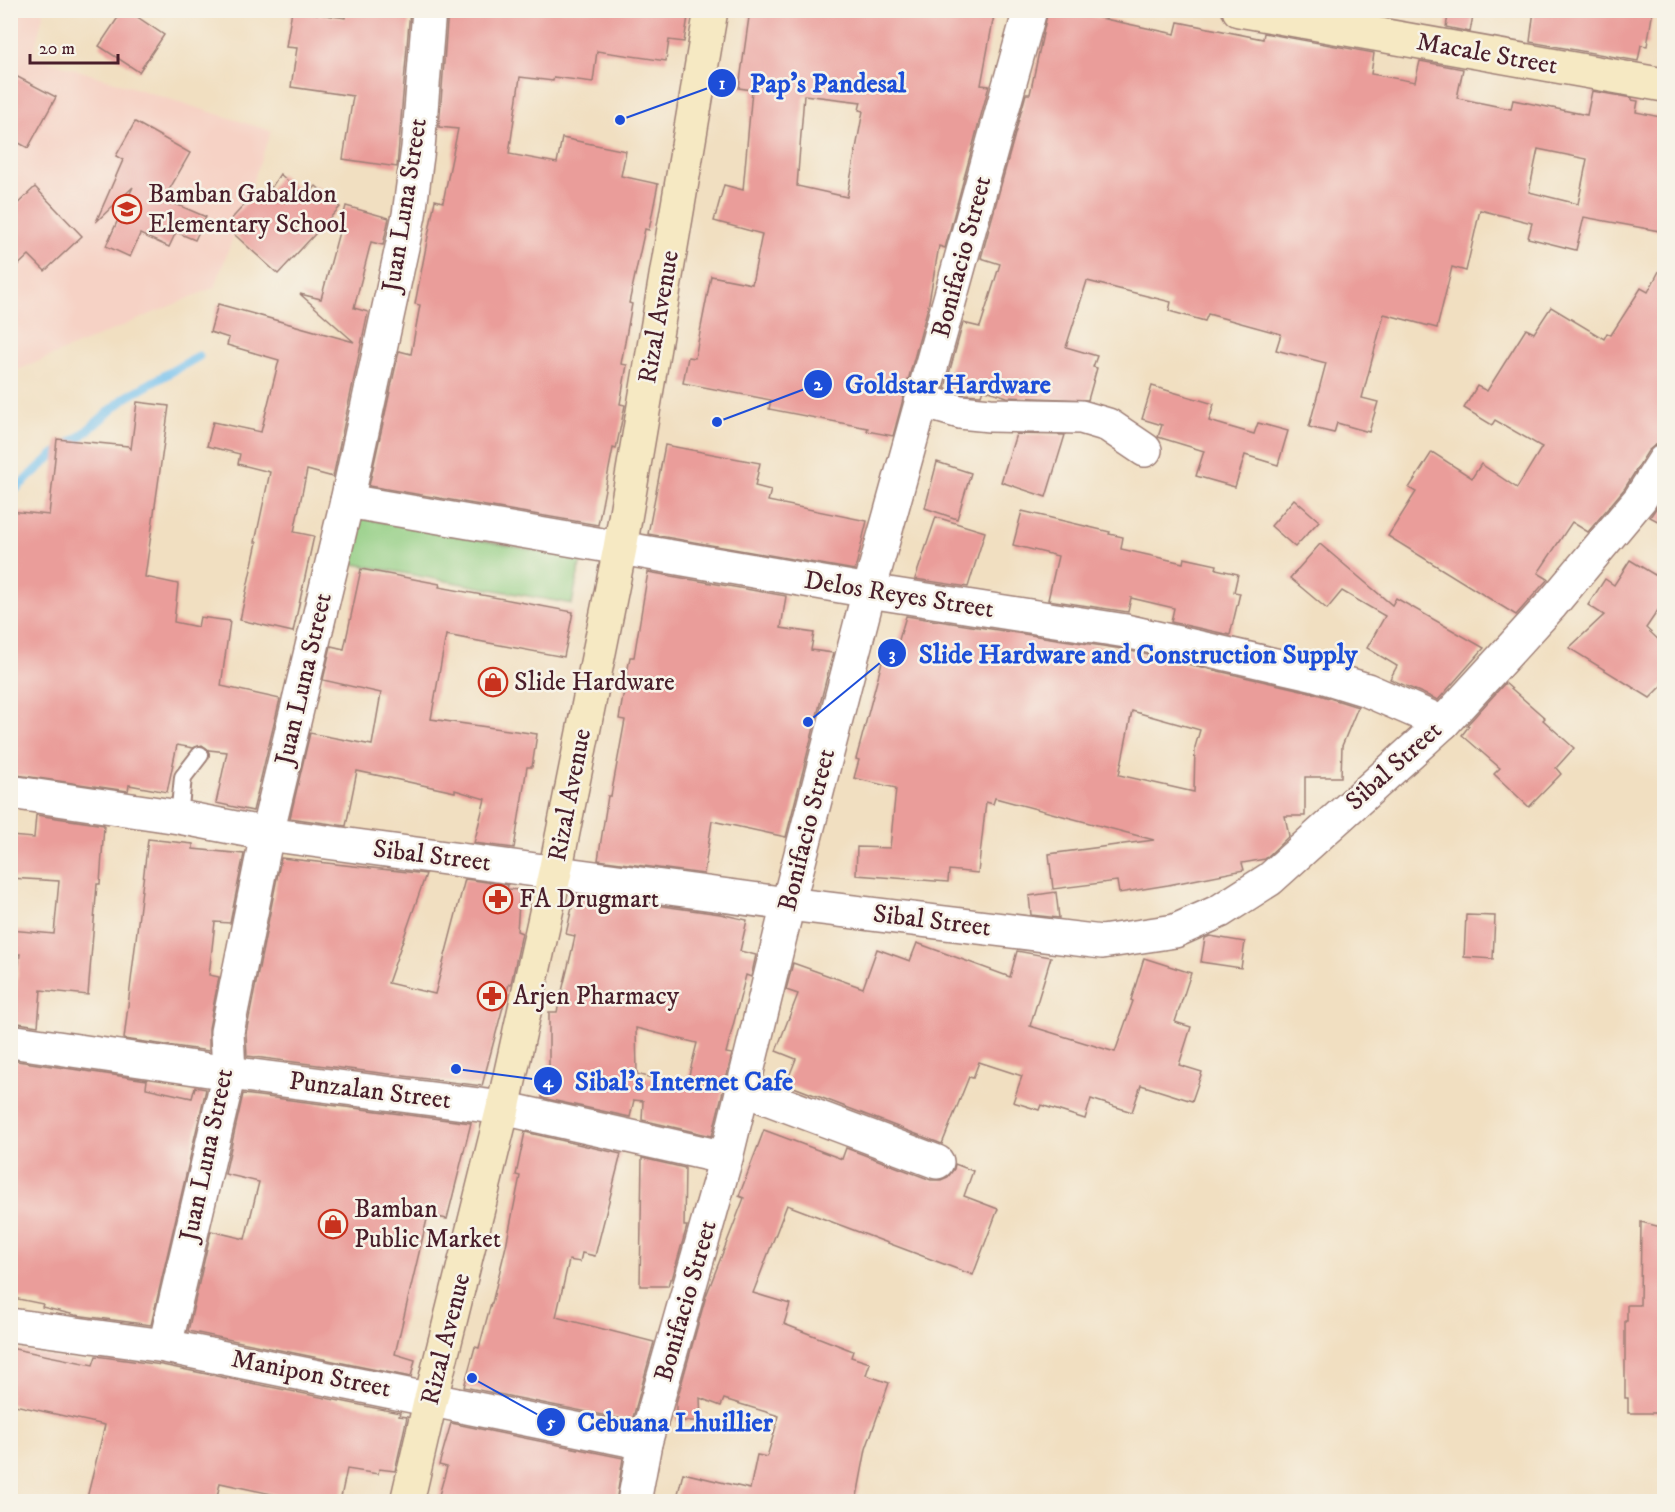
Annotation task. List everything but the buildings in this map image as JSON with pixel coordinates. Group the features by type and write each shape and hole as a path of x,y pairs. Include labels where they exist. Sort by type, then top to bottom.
{"street":[{"name":"Juan Luna Street","path":"165,1346 229,1073 227,1032 267,834 346,501 409,215 418,148 429,10"},
{"name":"Rizal Avenue","path":"407,1502 503,1108 555,872 620,548 711,10"},
{"name":"Bonifacio Street","path":"634,1502 645,1443 726,1158 788,904 869,591 1030,10"},
{"name":"Macale Street","path":"1239,10 1665,85"},
{"path":"922,401 960,412 1081,417 1107,424 1145,450"},
{"name":"Sibal Street","path":"10,792 179,817 267,834 788,904 1102,942 1175,931 1220,911 1270,879 1443,723 1567,587 1640,499 1665,461"},
{"name":"Delos Reyes Street","path":"346,501 869,591 1126,631 1256,660 1367,690 1443,723"},
{"name":"Punzalan Street","path":"10,1041 229,1073 503,1108 726,1158"},
{"path":"743,1089 937,1162"},
{"name":"Manipon Street","path":"10,1325 165,1346 645,1443"}],"lane":[{"path":"179,817 183,777 200,755"}],"shaded area":[{"name":"Bamban Gabaldon Elementary School","path":"11,11 44,11 33,56 271,131 215,287 11,373"}],"green space":[{"path":"357,517 581,559 572,604 348,563"}],"waterway":[{"path":"10,494 53,455 81,436 125,398 199,356"}],"place":[{"name":"Pap's Pandesal","path":"620,120"},
{"name":"Bamban Gabaldon Elementary School","path":"127,209"},
{"name":"Goldstar Hardware","path":"717,422"},
{"name":"Slide Hardware","path":"493,682"},
{"name":"Slide Hardware and Construction Supply","path":"808,722"},
{"name":"FA Drugmart","path":"498,899"},
{"name":"Arjen Pharmacy","path":"492,996"},
{"name":"Sibal's Internet Cafe","path":"456,1069"},
{"name":"Bamban Public Market","path":"333,1224"},
{"name":"Cebuana Lhuillier","path":"472,1378"}]}
